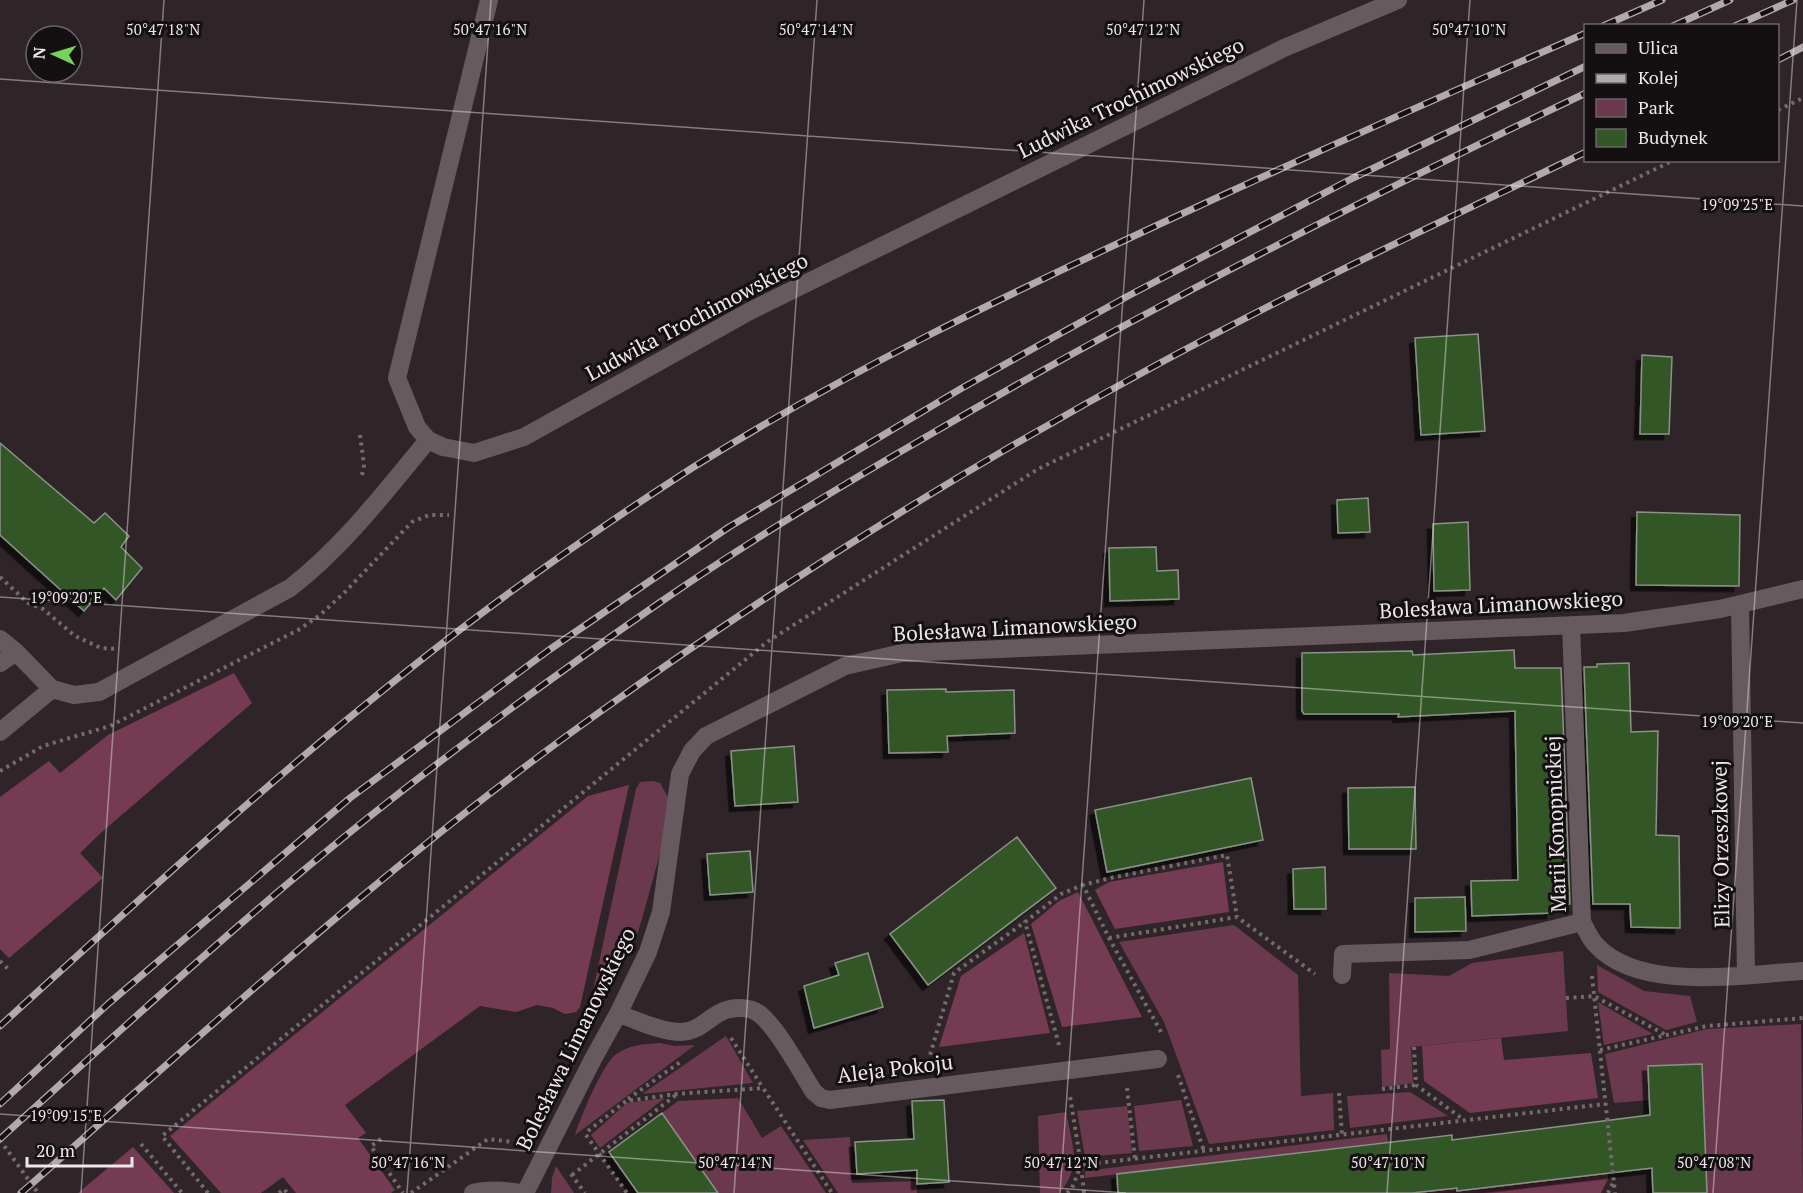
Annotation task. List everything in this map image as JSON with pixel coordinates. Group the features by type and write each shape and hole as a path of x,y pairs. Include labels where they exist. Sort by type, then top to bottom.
{"street":[{"path":"0,639 52,689 74,695 99,692 290,588 311,572 356,527 428,440 417,427 397,378 489,0"},
{"name":"Ludwika Trochimowskiego","path":"428,440 443,447 474,453 524,437 750,310 1284,48 1398,0"},
{"name":"Bolesława Limanowskiego","path":"525,1193 648,952 661,912 681,774 692,751 706,736 846,666 902,653 1624,623 1740,604 1803,589"},
{"name":"Elizy Orzeszkowej","path":"1740,604 1746,974"},
{"name":"Marii Konopnickiej","path":"1571,625 1582,922 1596,945 1622,965 1654,974 1691,978 1803,971"},
{"path":"0,663 16,652"},
{"path":"0,732 52,689"},
{"path":"1342,975 1342,954 1468,950 1582,922"},
{"name":"Aleja Pokoju","path":"618,1014 667,1030 683,1032 697,1028 724,1010 740,1008 756,1011 769,1022 814,1092 821,1098 830,1100 1158,1059"},
{"path":"473,1193 484,1190 503,1190 520,1193"}],"path":[{"path":"1779,110 1803,98"},
{"path":"208,1193 162,1136 767,642 1038,469 1670,162"},
{"path":"360,435 364,465 361,480"},
{"path":"0,577 28,603 43,609 75,636 101,648 116,650 126,647"},
{"path":"920,1088 954,973 1061,894 1083,885 1227,855 1237,917 1316,975"},
{"path":"1083,885 1109,938 1164,1038"},
{"path":"1109,938 1237,917"},
{"path":"1025,922 1066,1070 1084,1193"},
{"path":"1596,945 1591,961 1615,1193"},
{"path":"0,961 10,971"},
{"path":"1566,998 1594,996 1666,1035"},
{"path":"1600,1050 1707,1026 1803,1018"},
{"path":"725,1030 832,1193"},
{"path":"1414,1047 1416,1085"},
{"path":"578,1138 689,1055"},
{"path":"1125,1063 1136,1159"},
{"path":"1176,1072 1204,1151"},
{"path":"1382,1089 1416,1085 1464,1121"},
{"path":"626,1101 676,1094 762,1088"},
{"path":"1339,1093 1342,1135"},
{"path":"572,1175 676,1094"},
{"path":"1081,1165 1605,1104"},
{"path":"585,1133 627,1193"},
{"path":"381,1139 371,1146 403,1193"},
{"path":"411,1193 488,1139 530,1144"},
{"path":"0,1140 38,1193"},
{"path":"141,1144 182,1193"},
{"path":"1067,1193 1072,1188 1081,1165"},
{"path":"568,1170 585,1193"},
{"path":"1608,1193 1614,1180"},
{"path":"279,1193 284,1189 287,1193"}],"green space":[{"path":"640,782 660,783 668,797 668,810 662,846 642,919 635,941 591,1024 585,1028 636,789"},
{"path":"1234,925 1298,975 1301,1096 1333,1093 1334,1130 1209,1144 1164,1022 1119,942"},
{"path":"1563,951 1568,1031 1411,1047 1413,1083 1382,1087 1381,1050 1390,1049 1389,973 1449,976 1472,963"},
{"path":"1597,965 1644,991 1690,996 1697,1022 1666,1030 1598,992"},
{"path":"1598,1002 1653,1034 1604,1045"},
{"path":"1801,1024 1803,1193 1707,1193 1702,1065 1649,1066 1650,1100 1614,1103 1605,1054 1707,1029"},
{"path":"726,1036 753,1083 642,1094"},
{"path":"660,1043 675,1046 695,1045 575,1135 598,1081 615,1055 631,1047"},
{"path":"1410,1092 1448,1116 1350,1128 1347,1096"},
{"path":"665,1098 600,1148 591,1135 627,1103"},
{"path":"738,1098 762,1138 781,1126 826,1193 718,1193 662,1113 678,1101"},
{"path":"1181,1100 1193,1146 1139,1151 1134,1106"},
{"path":"1127,1106 1132,1153 1085,1157 1077,1111"},
{"path":"1066,1112 1074,1155 1071,1174 1059,1193 1040,1193 1038,1116"},
{"path":"1387,1134 1388,1142 1085,1178 1085,1171"},
{"path":"850,1137 852,1183 917,1181 917,1193 838,1193 803,1140"},
{"path":"556,1166 574,1193 551,1193"}],"shaded area":[{"path":"234,673 252,703 80,853 103,878 9,958 0,949 0,797 49,761 60,773 108,735"},
{"path":"629,785 580,1007 576,1012 565,1014 553,1008 537,1005 516,1012 480,1006 345,1105 366,1133 358,1138 395,1190 391,1193 296,1193 283,1177 261,1193 221,1193 170,1136 588,796"},
{"path":"1223,862 1229,912 1115,929 1095,890 1109,882"},
{"path":"1078,892 1142,1017 1062,1027 1031,924 1059,901"},
{"path":"1024,933 1050,1033 939,1047 961,976"},
{"path":"1501,1038 1504,1060 1591,1053 1598,1098 1470,1113 1424,1081 1422,1046"},
{"path":"133,1147 174,1193 78,1193"},
{"path":"1608,1173 1608,1179 1601,1193 1412,1193 1457,1188 1457,1191"}],"building":[{"path":"1478,334 1485,431 1421,435 1415,338"},
{"path":"1642,355 1672,357 1669,434 1640,434"},
{"path":"0,443 94,523 105,513 129,536 121,547 142,568 116,600 104,588 84,611 0,535"},
{"path":"1368,498 1370,532 1338,533 1337,500"},
{"path":"1637,512 1740,515 1739,586 1636,585"},
{"path":"1468,522 1470,590 1434,591 1433,524"},
{"path":"1156,547 1157,571 1178,570 1179,599 1110,601 1109,548"},
{"path":"1514,650 1515,668 1561,668 1570,904 1552,904 1552,913 1472,916 1471,881 1518,880 1515,711 1398,717 1399,714 1304,714 1302,711 1302,653 1412,651 1413,655"},
{"path":"1629,663 1631,732 1658,731 1656,835 1679,836 1680,928 1631,927 1630,904 1593,904 1584,667 1597,667 1597,664"},
{"path":"946,689 946,692 1014,690 1015,733 947,736 948,752 889,753 887,690"},
{"path":"794,746 798,802 735,806 731,751"},
{"path":"1251,778 1263,840 1107,872 1095,810"},
{"path":"1415,787 1416,849 1349,849 1348,788"},
{"path":"1017,837 1056,888 928,985 890,934"},
{"path":"750,851 753,892 710,895 707,854"},
{"path":"1325,867 1326,909 1294,909 1293,869"},
{"path":"1465,897 1466,931 1415,932 1415,898"},
{"path":"868,953 883,1007 814,1028 804,986 839,975 835,963"},
{"path":"1702,1064 1707,1193 1653,1193 1652,1168 1457,1191 1457,1188 1412,1193 1118,1193 1117,1174 1452,1135 1452,1140 1650,1115 1648,1066"},
{"path":"944,1100 949,1182 917,1184 917,1170 857,1174 855,1142 914,1139 912,1101"},
{"path":"662,1113 718,1193 638,1193 609,1152"}],"railway":[{"path":"1608,24 1662,0"},
{"path":"1677,24 1730,0"},
{"path":"1739,24 1793,0"},
{"path":"0,1026 150,890 354,713 476,617 619,516 692,468 806,400 983,308 1215,199 1584,34"},
{"path":"1779,59 1803,47"},
{"path":"0,1104 108,1004 350,798 549,650 729,527 962,388 1128,296 1353,178 1584,67"},
{"path":"0,1139 219,943 350,832 452,752 609,638 695,579 862,474 1091,343 1337,215 1584,94"},
{"path":"21,1193 232,1007 447,827 521,769 733,620 944,486 1087,403 1318,281 1584,153"}]}
